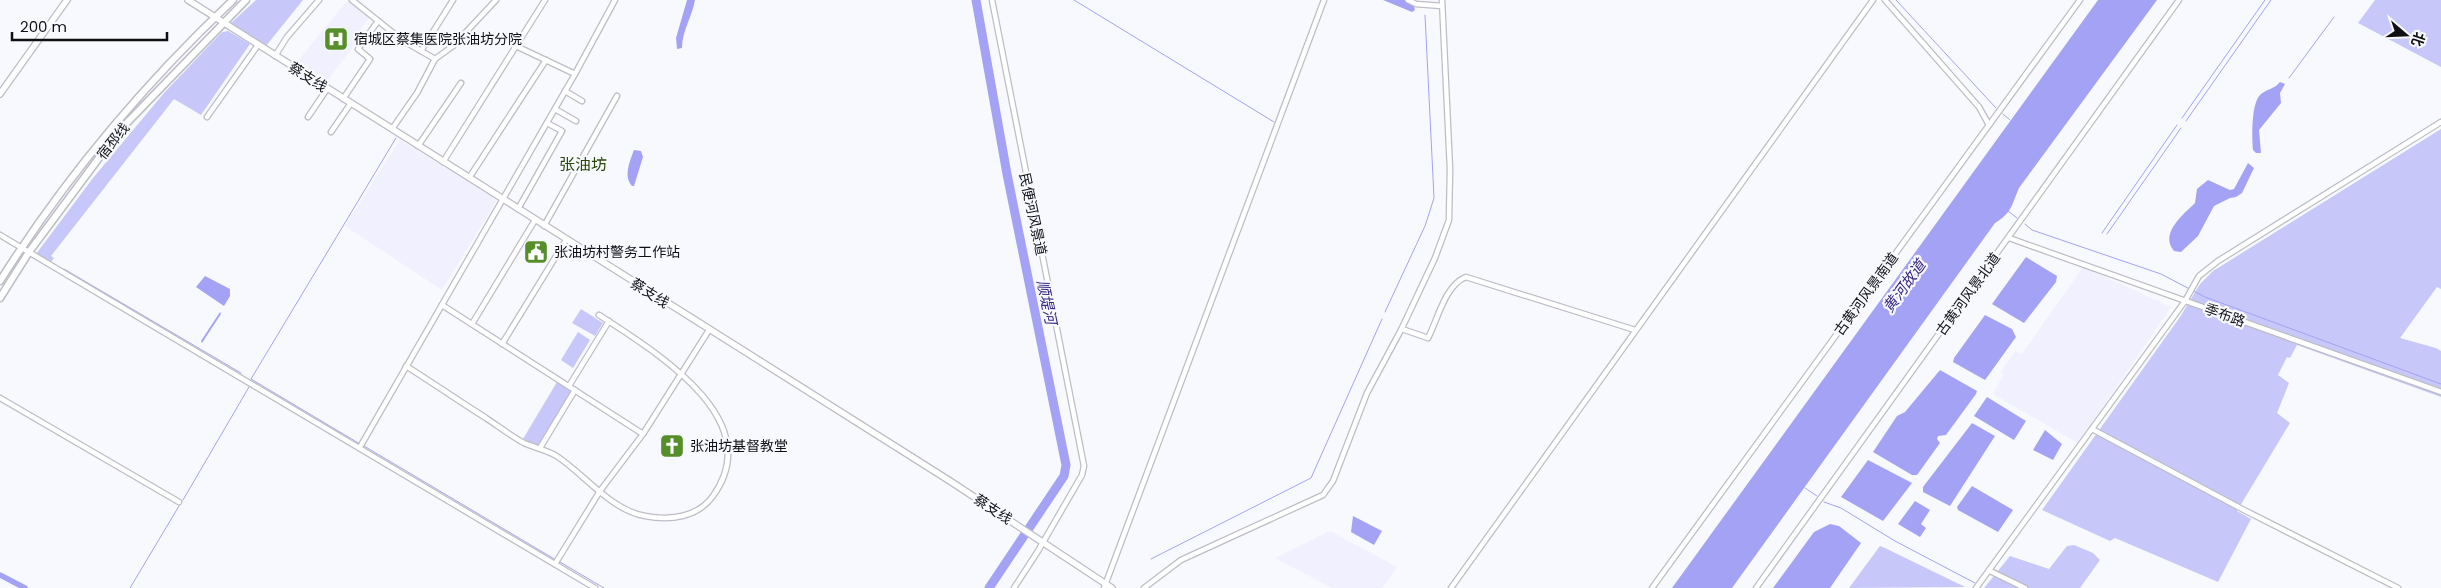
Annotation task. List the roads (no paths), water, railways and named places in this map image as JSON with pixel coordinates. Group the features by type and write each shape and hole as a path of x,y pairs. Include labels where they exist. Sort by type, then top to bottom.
{"main road":[{"name":"宿邳线","path":"0,282 21,248 90,153 138,98 233,0"},
{"name":"宿邳线","path":"0,298 29,252 119,131 246,0"}],"street":[{"path":"0,94 67,0"},
{"name":"蔡支线","path":"188,0 223,24 1044,542 1108,587"},
{"path":"275,56 287,38 319,0"},
{"path":"352,0 402,40 435,59"},
{"path":"421,51 453,0"},
{"path":"392,129 417,93 435,59 453,46 496,0"},
{"path":"443,162 545,0"},
{"path":"361,445 565,92 614,0"},
{"name":"民便河风景道","path":"992,0 1084,466 1082,476 1044,542 1014,588"},
{"path":"1108,587 1324,0"},
{"path":"1408,0 1416,4 1442,6"},
{"path":"1144,588 1181,560 1323,495 1333,481 1367,393 1402,329 1435,258 1449,220 1450,169 1442,0"},
{"path":"1451,588 1873,0"},
{"path":"1885,0 1979,107 1989,125"},
{"name":"古黄河风景南道","path":"1652,588 2080,0"},
{"name":"古黄河风景北道","path":"1756,588 2179,0"},
{"path":"343,99 370,59 358,49 378,21"},
{"path":"207,117 258,45"},
{"path":"516,46 575,74"},
{"path":"469,178 546,60"},
{"path":"418,146 461,83"},
{"path":"308,117 327,89"},
{"path":"565,92 582,101"},
{"path":"544,226 617,96"},
{"path":"332,132 351,103"},
{"path":"555,109 576,121"},
{"path":"1976,588 1990,572 2186,301 2199,276 2218,261 2441,122"},
{"path":"518,209 562,131 547,123"},
{"path":"472,324 535,220"},
{"path":"0,235 361,445 557,562 595,588"},
{"name":"季布路","path":"2009,238 2441,392"},
{"path":"502,344 566,240"},
{"path":"1402,329 1428,338 1448,295 1460,279 1466,277 1635,330"},
{"path":"442,305 643,434"},
{"path":"406,366 523,442 558,457 600,491 633,513 672,518 701,509 718,490 726,472 730,457 724,425 712,408 682,375 639,340 599,316"},
{"path":"569,386 608,321"},
{"path":"557,562 600,491 643,434 709,330"},
{"path":"540,448 575,390"},
{"path":"0,398 179,502"},
{"path":"2092,429 2242,510 2398,588"},
{"path":"1990,572 2025,588"}],"water":[{"path":"687,0 695,0 682,42 682,48 677,49 676,38"},
{"path":"1383,0 1405,0 1413,4 1415,10 1412,12"},
{"name":"黄河故道","path":"2098,0 2157,0 2019,188 2008,212 1995,223 1732,588 1672,588"},
{"path":"2280,82 2285,84 2280,93 2281,103 2259,130 2261,153 2256,153 2253,150 2252,130 2257,99 2262,93"},
{"path":"634,150 641,151 643,157 634,186 632,186 629,182 628,173"},
{"path":"2248,163 2254,168 2242,193 2214,206 2198,236 2181,252 2174,251 2170,244 2169,237 2171,231 2180,218 2195,203 2197,189 2208,180 2230,190 2234,189"},
{"path":"2026,257 2057,276 2056,282 2024,323 1992,304"},
{"path":"205,276 230,289 230,296 224,306 196,287"},
{"path":"220,312 221,314 202,343 201,341"},
{"path":"1985,315 2012,329 2016,337 1985,380 1953,362"},
{"path":"1940,370 1977,391 1946,435 1938,436 1937,439 1940,443 1917,475 1912,475 1873,452 1897,416 1905,412"},
{"path":"1987,397 2026,421 2014,440 1974,416"},
{"path":"1972,423 1995,436 1950,506 1923,492 1923,487"},
{"path":"2045,430 2062,444 2053,460 2033,450"},
{"path":"1868,460 1912,483 1883,521 1841,497"},
{"path":"1972,486 2013,510 1998,532 1958,510 1957,507"},
{"path":"1915,501 1930,510 1921,524 1926,528 1920,537 1898,524"},
{"path":"1353,516 1382,531 1374,545 1351,532"},
{"path":"1830,524 1839,526 1861,543 1830,588 1773,588 1814,532"}],"waterway":[{"name":"顺堤河","path":"976,0 1007,174 1066,465 1064,476 989,588"},
{"path":"1074,0 1274,122"},
{"path":"1896,0 1996,108"},
{"path":"2182,118 2265,0"},
{"path":"2186,121 2271,0"},
{"path":"1385,312 1425,226 1434,198 1425,15"},
{"path":"2289,78 2334,17"},
{"path":"2003,114 2010,120"},
{"path":"2102,233 2177,125"},
{"path":"2107,234 2181,128"},
{"path":"360,444 251,379 396,138"},
{"path":"2008,211 2017,218"},
{"path":"2025,224 2032,230 2161,274 2205,297 2441,384"},
{"path":"64,269 241,373"},
{"path":"1151,559 1311,478 1382,319"},
{"path":"183,500 249,387"},
{"path":"364,446 556,560"},
{"path":"1805,488 1817,496"},
{"path":"1824,502 1841,508 1895,541 1975,583"},
{"path":"130,588 179,506"},
{"path":"560,562 604,588"},
{"path":"0,575 25,588"}],"place":[{"name":"宿城区蔡集医院张油坊分院","path":"336,39"},
{"name":"张油坊村警务工作站","path":"536,252"},
{"name":"张油坊基督教堂","path":"672,446"}],"district":[{"name":"张油坊","path":"583,164"}]}
